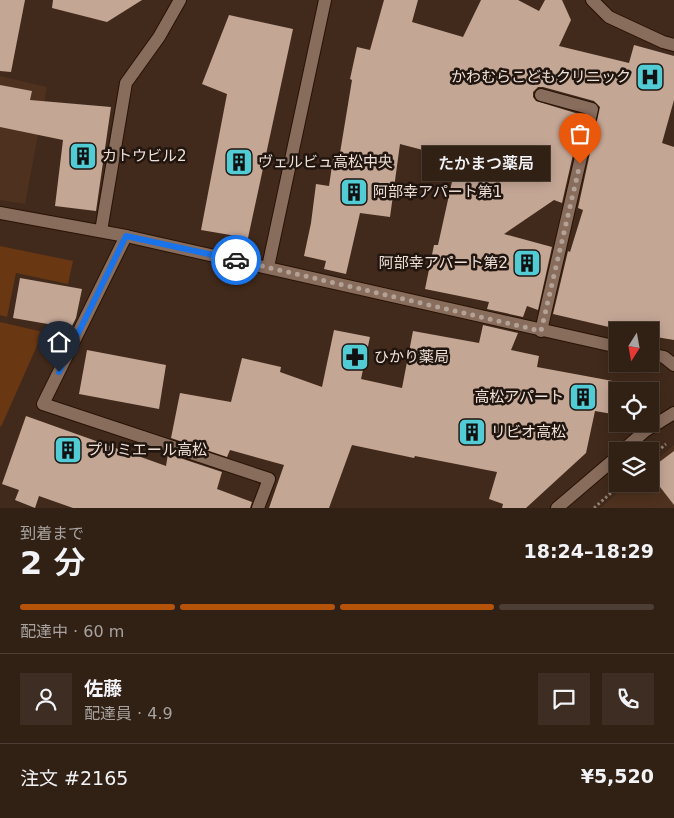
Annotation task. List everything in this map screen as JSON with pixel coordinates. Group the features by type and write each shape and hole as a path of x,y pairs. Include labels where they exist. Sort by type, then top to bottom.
{"street":[{"path":"101,231 126,83 159,37 180,0"},
{"path":"268,267 325,0"},
{"path":"592,0 609,17 663,42 674,45"},
{"path":"540,95 592,109 541,331"},
{"path":"0,213 126,236 609,345"},
{"path":"126,236 43,404 269,479 258,508"},
{"path":"659,356 664,357 674,365"},
{"path":"633,442 674,413"},
{"path":"557,508 609,464"}],"path":[{"path":"659,450 668,442"},
{"path":"594,508 612,492"}],"shaded area":[{"path":"0,76 47,87 25,204 0,200"},
{"path":"0,246 73,261 68,284 16,273 7,317 0,315"},
{"path":"0,322 43,332 1,427 0,426"},
{"path":"674,445 674,508 600,508 619,492 659,492 659,458"}],"building":[{"path":"0,0 25,0 11,72 0,71"},
{"path":"53,0 142,0 107,22 52,8"},
{"path":"384,0 418,0 412,22 463,37 481,0 518,0 539,11 545,0 562,0 571,20 559,46 629,63 634,45 674,56 674,100 662,143 674,147 674,340 659,338 659,322 609,322 609,327 553,314 568,251 570,252 583,210 578,208 600,107 594,101 543,87 538,87 533,92 533,97 536,101 582,115 562,203 554,200 504,234 552,247 538,310 527,306 523,317 487,309 489,302 425,289 434,245 438,245 457,159 400,144 390,217 360,213 346,274 324,269 326,261 304,256 316,184 329,186 333,159 339,159 352,80 350,79 357,47 370,50"},
{"name":"ヴェルビュ高松中央","path":"229,15 293,29 248,238 201,230 227,94 202,84"},
{"name":"カトウビル2","path":"0,85 32,91 30,100 111,107 96,211 55,206 63,140 0,127"},
{"path":"20,278 82,289 76,318 71,328 13,318"},
{"path":"483,325 518,333 511,350 539,356 537,367 618,382 609,382 609,413 595,411 586,453 526,508 502,508 503,504 489,499 497,472 352,445 329,508 269,508 284,465 230,450 227,457 171,438 180,393 231,402 242,358 281,367 280,372 322,387 334,330 370,337 361,379 402,388 413,331 479,343"},
{"path":"87,350 166,365 159,409 79,394"},
{"name":"プリミエール高松","path":"26,416 166,466 168,454 222,472 217,489 252,502 250,508 73,508 39,496 35,508 15,500 19,490 2,484"},
{"path":"674,451 674,505 659,486 659,462"}],"way so far":[{"path":"236,260 541,331 580,164"}],"place":[{"name":"かわむらこどもクリニック","path":"650,77"},
{"name":"カトウビル2","path":"83,156"},
{"name":"ヴェルビュ高松中央","path":"239,162"},
{"name":"たかまつ薬局","path":"580,164"},
{"name":"阿部幸アパート第1","path":"354,192"},
{"name":"阿部幸アパート第2","path":"527,263"},
{"name":"ひかり薬局","path":"355,357"},
{"name":"高松アパート","path":"583,397"},
{"name":"リビオ高松","path":"472,432"},
{"name":"プリミエール高松","path":"68,450"}],"route":[{"path":"59,372 126,236 236,260"}]}
